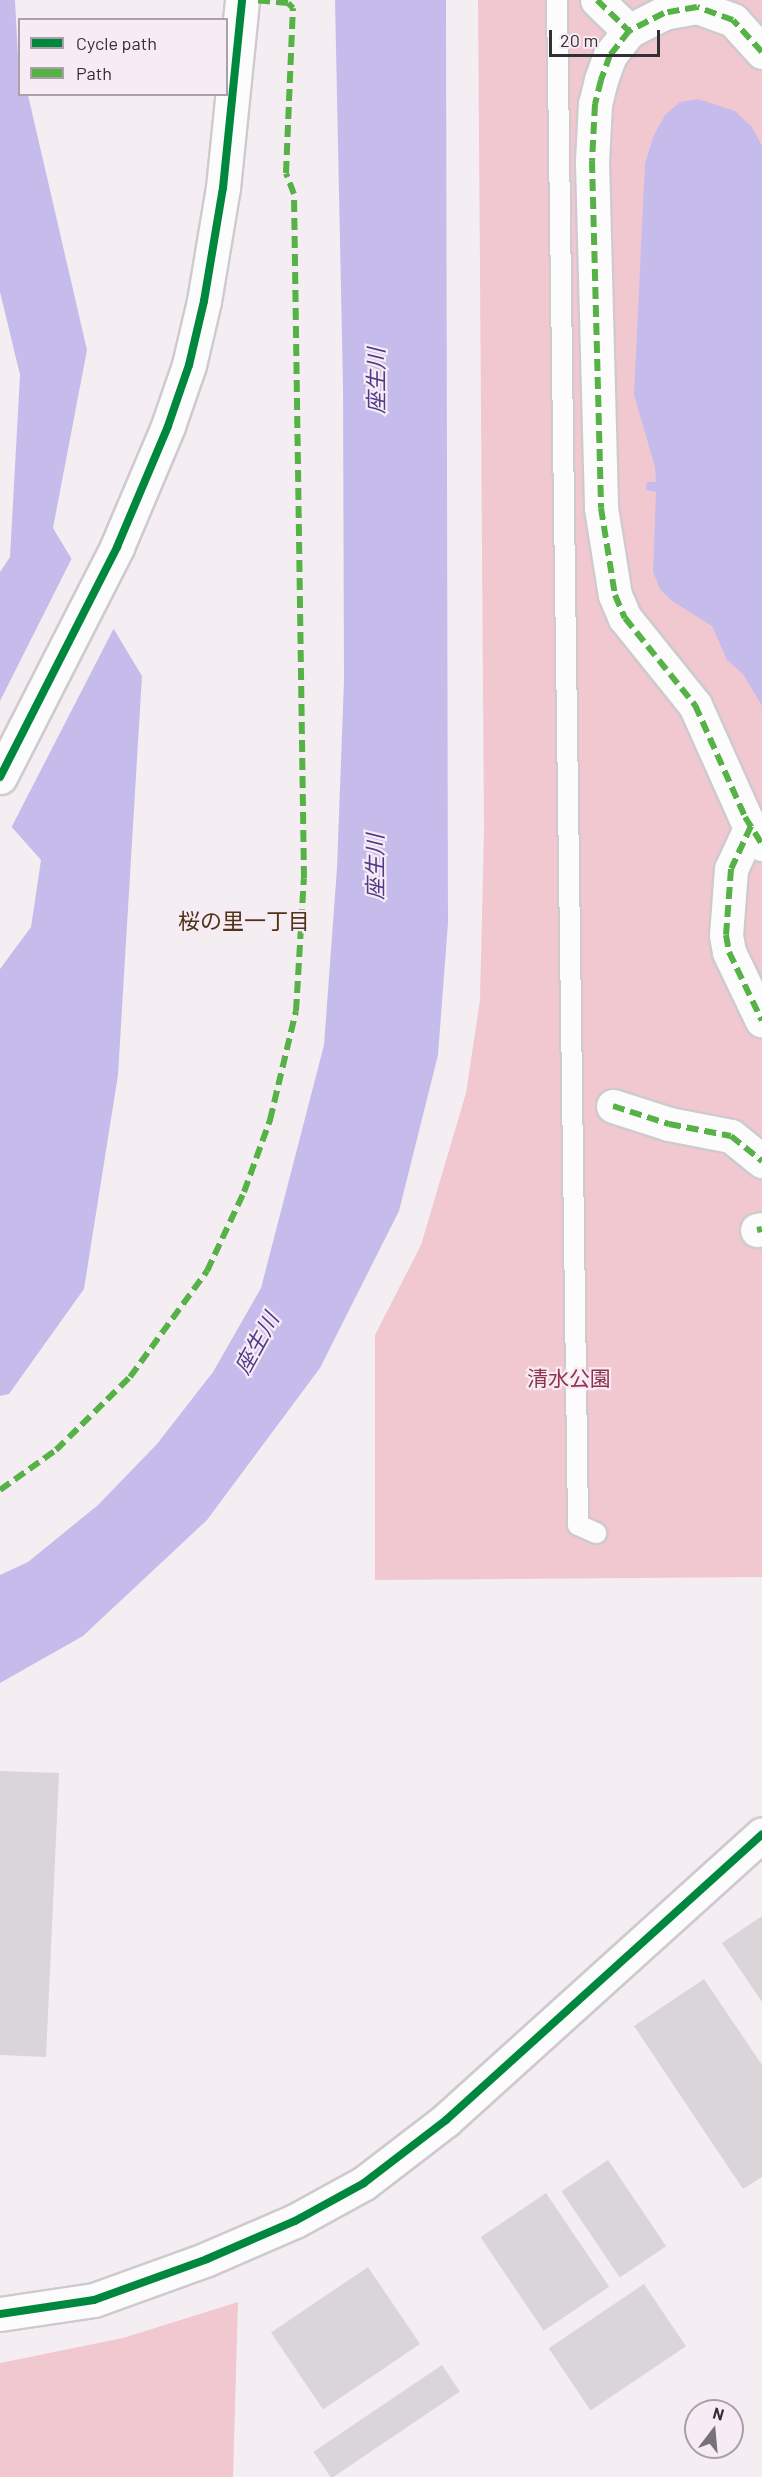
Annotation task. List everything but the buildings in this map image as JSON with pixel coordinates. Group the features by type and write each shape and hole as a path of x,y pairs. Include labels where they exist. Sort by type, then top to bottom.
{"street":[{"path":"0,777 117,547 168,426 204,301 223,188 242,0"},
{"path":"597,0 629,31"},
{"path":"762,52 734,20 697,7 664,13 629,31 610,55 594,116 592,161 603,535 615,595 625,618 695,705 756,835 731,869 726,935 729,952 762,1021"},
{"path":"613,1106 669,1124 731,1136 762,1161"},
{"path":"0,2314 94,2300 295,2221 364,2183 446,2120 762,1834"}],"lane":[{"path":"557,0 578,1524 596,1533"}],"green space":[{"name":"清水公園","path":"478,0 762,0 762,1577 375,1580 375,1335 421,1245 466,1093 480,1000 484,830"},
{"path":"238,2302 233,2477 0,2477 0,2363 123,2338"}],"water":[{"path":"0,0 15,0 18,96 28,96 87,350 53,528 142,676 118,1075 84,1289 9,1394 0,1396 0,969 31,927 41,860 0,814 0,572 10,557 20,375 0,292"},
{"name":"座生川","path":"335,0 446,0 448,923 438,1055 399,1211 320,1368 207,1520 83,1636 0,1683 0,1575 28,1562 98,1505 157,1444 213,1372 261,1288 324,1045 337,868 344,680 343,387"},
{"path":"698,99 735,111 752,127 762,146 762,706 743,674 727,660 712,626 672,601 660,589 653,572 656,492 646,490 647,482 656,482 655,467 634,395 645,163 654,135 665,115 680,102"}],"pier":[{"path":"73,556 115,626 10,830 0,819 0,701"}],"marked path":[{"path":"0,1490 56,1450 130,1377 207,1271 244,1192 270,1120 296,1011 304,878 294,194 286,173 293,8 288,3 253,0"},
{"path":"597,0 629,31"},
{"path":"762,52 733,20 697,7 664,13 629,31 610,55 601,80 595,104 592,161 601,508 615,595 625,618 695,705 745,817 762,844"},
{"path":"751,826 731,869 726,935 729,952 762,1021"},
{"path":"613,1106 669,1124 731,1136 762,1161"},
{"path":"757,1230 762,1229"}],"cycle path":[{"path":"0,777 117,547 168,426 189,365 204,301 223,188 242,0"},
{"path":"0,2314 94,2300 207,2259 295,2221 364,2183 446,2120 762,1834"}],"district":[{"name":"桜の里一丁目","path":"244,921"}]}
